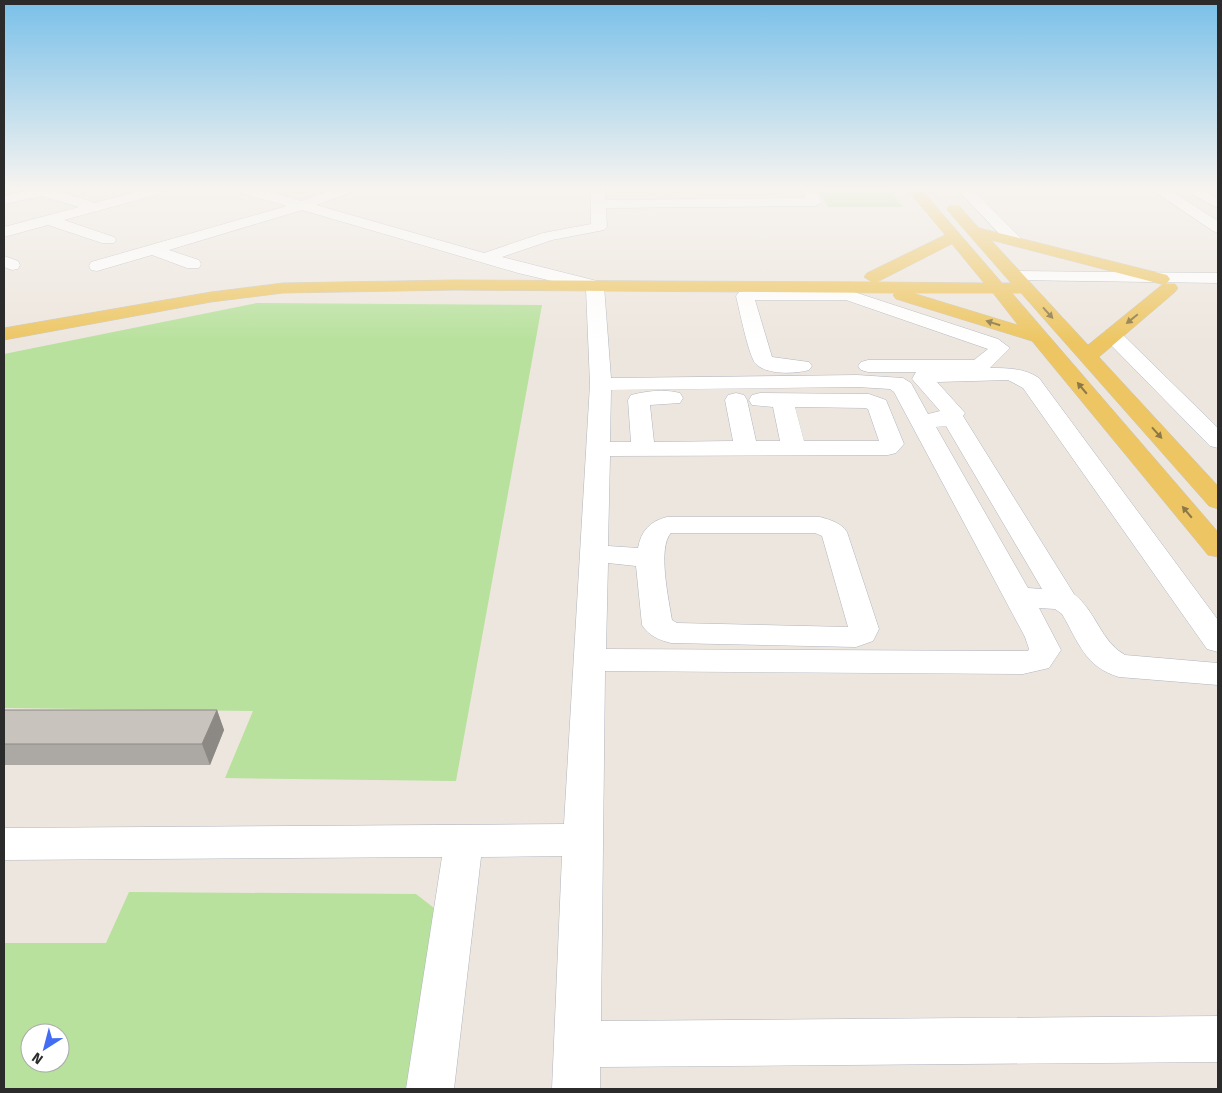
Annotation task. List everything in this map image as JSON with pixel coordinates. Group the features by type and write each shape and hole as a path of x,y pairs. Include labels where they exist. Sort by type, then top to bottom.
{"main road":[{"path":"872,281 948,240"},
{"path":"957,240 1218,550"},
{"path":"982,240 1218,500"},
{"path":"1014,240 1168,290"},
{"path":"4,325 207,289 283,279 556,278 1021,282"},
{"path":"4,334 220,295 283,288 595,286 872,281 1039,337"},
{"path":"1088,356 1168,290"}],"street":[{"path":"97,266 187,240"},
{"path":"421,240 556,278 595,286 601,384 582,840 576,1089"},
{"path":"484,258 537,240"},
{"path":"154,250 193,264"},
{"path":"1168,290 1218,278"},
{"path":"1021,282 1168,290 1218,289"},
{"path":"590,660 1023,663 1038,660 1045,650 1018,597 903,388 895,383 854,374 765,363 744,296 751,294 848,295 1000,348 985,364 976,366 854,374 601,384"},
{"path":"1112,335 1218,440"},
{"path":"1218,642 1032,384 1024,378 1009,374 924,376 923,379 954,413 952,416 1063,600 1074,608 1103,657 1119,666 1218,674"},
{"path":"598,449 643,449 746,449 888,448 892,444 878,405 869,401 646,398 639,400 643,449"},
{"path":"736,400 746,449"},
{"path":"783,401 794,448"},
{"path":"921,421 942,420 952,416"},
{"path":"667,525 820,525 830,528 834,532 864,629 862,634 856,638 671,633 657,625 650,561 654,536 657,530 667,525"},
{"path":"594,554 637,556 650,561"},
{"path":"1018,597 1063,600"},
{"path":"430,1089 464,840"},
{"path":"4,844 582,840"},
{"path":"578,1044 1218,1040"}],"green space":[{"path":"257,303 542,305 456,781 225,778 253,711 4,708 4,354"},
{"path":"129,892 416,894 434,908 408,1089 4,1089 4,943 106,943"}],"building":[{"path":"4,710 217,710 202,744 4,744"}]}
